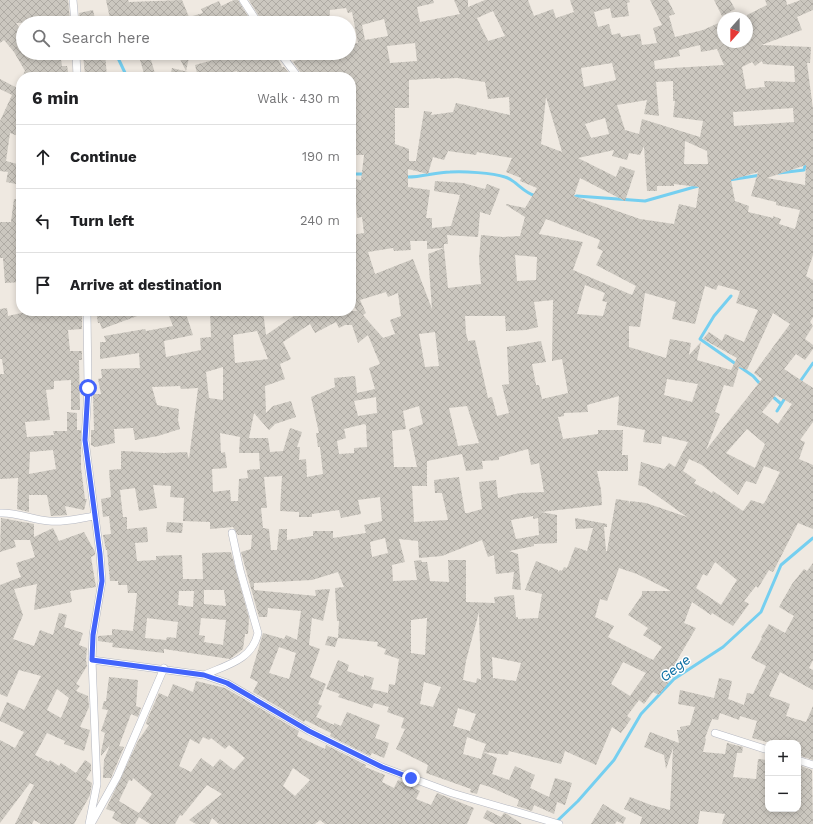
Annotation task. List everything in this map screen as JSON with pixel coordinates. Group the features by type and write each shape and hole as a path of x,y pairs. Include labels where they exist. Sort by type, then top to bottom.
{"street":[{"path":"73,0 74,16"},
{"path":"244,0 254,16"},
{"path":"76,60 77,72"},
{"path":"285,60 294,72"},
{"path":"87,316 88,388 85,440 102,581 93,635 92,660 97,784 90,824"},
{"path":"0,513 15,514 58,522 95,516"},
{"path":"204,675 244,658 256,642 258,633 240,570 232,532"},
{"path":"92,660 164,668 204,675 227,683 309,731 382,767 452,794 556,823"},
{"path":"90,824 117,777 164,668"},
{"path":"715,733 765,749"},
{"path":"801,761 813,765"}],"building":[{"path":"0,0 68,0 70,16 16,16 16,55 4,40 0,43"},
{"path":"106,0 128,0 129,2 182,0 189,16 109,16"},
{"path":"234,0 238,0 248,16 192,16 203,13 201,9 219,1 221,6"},
{"path":"249,0 433,0 434,3 417,7 420,22 460,14 454,0 468,0 468,7 485,0 528,0 534,16 553,9 556,18 574,12 570,0 629,0 630,2 627,3 629,16 612,18 610,8 594,12 598,27 609,24 612,35 620,33 621,37 640,34 642,45 657,43 653,28 662,25 650,0 668,0 675,14 669,16 675,37 703,30 717,24 717,48 753,48 753,12 767,5 765,0 786,0 787,5 801,0 813,0 813,10 797,17 802,30 761,45 811,47 810,63 807,63 813,109 813,255 806,276 813,280 813,317 810,322 813,326 805,339 813,345 813,349 805,360 796,354 784,369 813,388 813,422 800,440 805,442 799,459 813,465 813,529 798,523 773,572 769,570 758,588 756,586 744,601 749,604 733,626 712,613 711,615 692,602 684,623 696,628 676,662 678,664 673,672 675,674 659,695 653,692 644,704 639,700 627,716 631,719 621,733 612,727 596,765 565,751 561,764 509,751 508,755 483,752 497,758 492,774 509,780 515,766 535,775 530,788 549,797 555,778 572,783 565,805 557,802 554,814 534,805 532,811 517,806 519,800 490,787 480,784 477,794 470,792 471,789 426,773 428,765 396,749 405,729 401,728 404,718 387,712 389,707 374,703 372,708 338,697 340,694 326,689 338,660 349,665 347,671 364,677 364,675 374,678 371,689 388,693 389,684 395,685 399,659 384,654 386,649 377,646 378,642 338,638 339,621 337,621 335,588 344,587 338,572 312,580 254,583 254,590 316,596 315,590 330,589 323,621 312,618 309,645 320,649 310,677 326,684 318,704 322,706 316,717 334,725 334,723 341,726 347,712 380,725 375,738 389,743 384,758 372,753 370,756 330,736 331,733 305,720 304,722 253,692 258,682 250,678 263,633 284,639 286,635 297,640 301,611 268,608 267,617 259,617 241,552 251,549 252,535 238,535 233,527 210,529 210,522 183,521 184,498 170,497 171,486 153,485 157,508 139,511 135,488 120,490 123,517 127,517 127,529 147,527 148,542 135,543 137,561 156,560 156,556 182,555 183,579 203,579 202,553 231,552 249,618 248,634 245,634 243,649 230,659 164,649 164,653 112,647 113,643 98,641 98,636 112,635 112,629 133,631 137,593 128,593 127,585 118,585 118,581 110,581 107,550 103,535 111,534 109,516 103,517 101,499 111,497 109,470 121,469 121,451 164,453 187,452 189,459 198,388 181,389 180,386 152,387 157,405 179,409 178,420 180,429 158,436 135,440 133,428 114,429 115,443 95,447 91,445 91,430 94,430 93,394 101,394 98,379 102,378 101,369 140,368 139,353 100,359 100,342 106,342 104,336 173,326 169,316 187,316 193,335 164,341 166,357 201,350 200,338 211,337 210,316 264,316 266,335 294,316 356,316 356,234 364,233 362,217 357,218 356,180 361,180 364,155 356,155 356,72 300,72 293,62 297,60 356,60 356,43 358,43 356,33 356,16 353,16 352,12 348,13 346,8 330,10 330,16 259,16","holes":["493,11 505,36 488,41 477,18","384,19 388,36 365,40 362,25","415,43 417,61 390,63 387,46","700,45 701,52 717,49 724,65 655,69 654,61 680,56 679,50","762,61 763,64 794,66 795,82 764,81 765,87 746,89 742,67 752,62 755,66","612,63 616,80 584,87 581,68","457,78 485,82 488,99 509,97 510,115 456,103 453,112 431,115 432,112 424,111 416,161 409,161 409,149 395,144 395,108 409,108 409,80","673,81 673,101 675,101 673,117 703,121 700,137 642,119 639,134 625,130 617,105 647,100 644,114 659,116 656,82","546,97 562,152 541,144","793,108 794,122 734,126 733,112","605,118 609,134 591,138 585,124","685,141 707,151 708,164 684,164","644,146 647,191 657,191 657,186 674,186 674,184 699,187 696,208 679,204 674,224 640,219 574,196 580,178 625,201 635,171 620,166 616,177 578,158 614,150 612,156 627,160 629,153 640,155","448,151 476,155 477,152 512,158 506,172 521,178 520,181 537,188 525,208 506,204 525,217 520,236 503,237 481,235 479,258 481,284 448,288 444,244 448,244 447,235 478,237 480,212 490,215 500,189 487,184 485,189 463,183 435,181 434,191 460,195 451,226 432,228 432,218 426,218 430,190 408,187 408,169 428,174 433,157 444,160","806,165 805,185 767,178","758,172 751,196 776,202 776,205 800,210 795,229 779,224 781,219 773,216 773,218 748,212 749,206 735,201 731,180","546,219 600,240 597,248 603,251 596,265 636,286 632,295 573,270 583,242 539,234","410,241 427,241 427,249 444,248 428,254 432,309 413,259 375,274 368,252 393,248 394,251 411,250","515,255 537,257 536,280 517,281","585,285 605,293 602,301 607,302 603,316 577,314","718,285 740,291 736,303 758,310 744,342 725,334 722,341 709,332 703,339 737,358 731,370 697,360 701,342 689,355 691,343 670,339 666,358 629,347 629,326 640,327 645,293 676,302 672,319 695,324 705,286 716,290","386,292 388,297 398,293 401,316 390,320 395,334 383,338 363,315 366,313 360,300","553,300 552,361 562,359 568,393 542,399 539,385 536,385 532,364 546,362 541,341 507,347 509,384 502,385 509,413 497,416 492,397 488,398 475,340 468,341 465,316 505,316 506,331 526,330 538,327 534,302","773,313 790,324 754,373 762,379 706,450 720,414 715,412 724,385 733,387 739,367 747,370","336,322 339,328 345,325 352,325 358,343 368,335 380,364 369,368 375,389 357,393 355,376 334,378 335,387 311,397 319,433 316,433 318,447 320,447 323,474 307,477 306,459 299,460 300,447 297,447 302,432 290,428 283,451 270,452 268,438 249,438 254,413 269,430 275,424 296,417 291,401 273,406 266,413 265,386 285,379 280,364 291,359 283,342 310,324 315,333","257,331 268,359 235,363 233,335","435,332 439,366 425,367 419,334","223,367 223,400 209,398 206,372","667,379 698,384 692,402 664,395","776,395 792,404 778,424 762,412","619,396 617,425 645,430 643,442 661,444 662,436 688,442 675,467 669,463 664,469 641,462 638,485 645,487 687,517 646,503 630,501 629,504 629,501 616,499 607,551 604,527 607,527 607,524 575,518 576,529 593,528 587,551 575,547 567,568 564,567 562,571 560,570 558,572 558,570 536,561 525,590 542,594 538,618 518,619 518,617 516,617 514,595 494,597 495,603 466,602 466,560 448,560 449,582 430,581 427,562 422,562 421,560 414,561 417,580 393,581 392,565 405,562 399,539 418,541 419,558 442,556 482,540 488,557 494,555 496,574 514,572 512,589 521,590 518,554 509,551 534,546 534,544 557,543 557,515 541,512 602,505 597,471 628,471 628,455 622,455 623,430 598,430 598,434 563,439 558,417 564,416 564,413 588,412 587,405","376,397 377,413 358,416 354,401","419,406 423,424 409,429 417,467 394,467 392,431 406,429 403,411","467,406 479,443 458,446 449,408","364,424 366,425 367,447 354,448 354,453 339,454 337,441 346,438 344,429","747,429 765,444 755,468 726,453","220,433 240,437 239,453 259,453 260,469 247,470 248,478 239,479 238,501 231,501 230,490 213,492 212,469 227,468 225,452 221,453","528,449 531,465 539,463 544,492 520,493 498,498 496,480 479,482 482,509 465,513 459,477 434,480 435,493 442,493 448,520 414,522 412,486 427,486 427,461 462,454 466,471 483,469 482,461 499,460 499,457","689,459 702,465 738,495 746,481 756,484 764,466 780,472 765,502 763,504 751,500 743,511 713,491 712,493 694,483 696,480 683,471","282,476 280,511 299,512 299,517 312,517 312,514 339,510 341,518 361,514 358,500 380,497 382,521 364,525 366,533 333,538 333,531 313,531 313,536 287,540 287,529 279,529 277,550 271,550 269,529 263,528 261,508 267,508 264,477","533,516 533,519 538,518 539,535 516,539 511,520","385,538 388,553 372,557 370,542","715,562 737,580 721,605 696,588 703,574 707,576","619,568 637,574 671,591 642,591 642,595 628,615 648,628 643,635 662,647 653,660 608,637 614,626 595,617 600,599 607,601","204,590 224,590 226,606 204,604","179,591 194,591 193,607 178,605","479,612 481,680 477,678 476,683 463,680 466,661","147,618 178,622 176,638 167,637 166,640 145,638","201,618 226,620 223,645 204,642 205,636 199,635","427,618 425,655 411,653 411,620","279,647 296,653 289,679 269,673","492,657 521,663 516,681 493,678","623,662 646,673 630,696 611,684","424,682 441,687 433,707 420,704","458,708 476,714 470,731 453,726","467,737 486,744 481,759 463,754"]},
{"path":"714,0 730,0 735,9 729,12 720,12"},
{"path":"93,10 94,16 80,16 79,13"},
{"path":"19,60 61,60 62,66 67,66 68,72 24,72"},
{"path":"84,60 106,60 107,72 85,72"},
{"path":"140,60 151,60 155,72 144,72"},
{"path":"180,60 188,60 186,71"},
{"path":"213,60 278,60 282,67 284,67 288,72 197,72 195,65"},
{"path":"172,68 188,72 171,72"},
{"path":"0,79 16,87 16,135 10,133 6,161 16,164 16,184 6,182 8,172 0,171 0,121 12,95 0,89"},
{"path":"14,199 16,199 16,282 5,283 3,258 0,258 0,222 11,222"},
{"path":"7,308 8,316 16,314 16,316 82,316 82,329 68,330 70,351 82,351 82,360 79,360 80,410 71,410 71,380 54,381 54,389 46,390 50,420 25,422 27,437 54,435 53,431 67,431 67,412 77,413 77,430 81,430 81,468 85,499 87,499 84,510 65,506 67,515 51,516 47,495 29,495 29,512 17,509 18,478 0,479 0,374 4,374 2,359 0,359 0,309","holes":["53,450 56,469 29,474 30,452"]},
{"path":"97,316 137,316 102,329 100,323 98,323"},
{"path":"1,518 34,524 34,537 53,528 59,541 84,532 95,552 95,555 91,557 96,587 70,591 72,602 34,610 37,584 14,589 23,615 13,639 34,646 40,630 53,635 59,613 67,615 64,627 83,633 79,645 87,648 87,666 76,684 80,686 76,691 88,696 89,707 80,727 90,730 84,751 64,744 65,741 47,733 35,755 49,762 50,760 59,766 61,763 76,773 85,760 91,764 91,771 86,779 92,783 90,795 74,824 41,824 34,820 32,824 15,824 34,785 30,783 0,823 0,740 15,748 24,732 0,721 0,718 7,702 24,710 41,676 19,670 7,697 0,694 0,585 21,577 16,563 35,557 30,540 14,540 16,547 0,552","holes":["57,689 69,698 61,718 47,710"]},
{"path":"167,522 183,523 182,533 166,532"},
{"path":"813,563 813,660 809,668 813,670 813,690 780,672 769,696 790,704 786,716 806,722 813,706 813,760 801,756 801,740 765,740 765,742 752,738 757,721 740,716 739,720 720,713 718,720 712,719 705,738 703,752 725,754 727,743 743,747 742,753 737,753 733,777 756,779 758,759 765,760 765,812 801,812 801,766 812,770 813,824 722,824 725,814 700,811 698,824 640,824 642,817 624,809 630,797 670,810 673,748 666,769 664,755 644,747 650,732 679,743 677,730 681,730 680,727 690,725 695,707 678,704 680,690 714,698 719,678 732,681 728,699 744,705 747,693 753,694 766,666 751,658 769,624 785,633 794,616 779,607 792,584 804,569 807,571"},
{"path":"328,636 338,638 335,647 325,645"},
{"path":"109,677 138,680 136,706 141,708 138,717 131,714 119,746 124,747 111,778 103,778 104,760 110,745 101,756 105,733 101,731 108,710 102,709 104,701 106,701"},
{"path":"196,681 225,688 299,731 297,736 325,749 326,745 366,765 365,767 385,775 382,782 394,788 398,780 420,791 416,799 431,805 437,793 474,808 467,824 325,824 320,820 315,824 219,824 212,818 209,824 196,824 189,820 222,794 207,785 182,816 180,815 175,824 150,824 139,817 135,824 122,824 112,818 115,812 106,809 138,741 149,725 146,724 147,720 159,693 168,697 173,684 193,692","holes":["203,737 209,740 211,738 225,749 229,745 245,758 234,770 220,759 213,767 201,758 191,772 179,766 190,739 199,744","293,768 310,780 295,796 283,786","133,778 152,794 139,813 119,801 129,780 132,781"]},
{"path":"603,804 626,818 623,824 617,821 615,824 591,824"},
{"path":"487,810 501,817 504,813 507,814 522,824 495,824 483,818"}],"waterway":[{"path":"119,60 125,72"},
{"path":"779,173 804,170 806,161"},
{"path":"405,177 456,172 493,174 513,181 527,192 536,196"},
{"path":"356,174 365,174"},
{"path":"729,180 761,175"},
{"path":"572,198 577,196 645,201 698,186"},
{"path":"731,296 714,316 700,339 753,376 761,385"},
{"path":"799,383 813,363"},
{"path":"772,396 780,403"},
{"path":"777,411 785,398"},
{"name":"Gege","path":"555,823 578,801 614,760 641,714 674,679 723,647 761,612 781,565 813,538"}],"route":[{"path":"88,388 85,440 100,554 102,581 93,635 92,660 164,668 204,675 227,683 309,731 382,767 411,778"}]}
